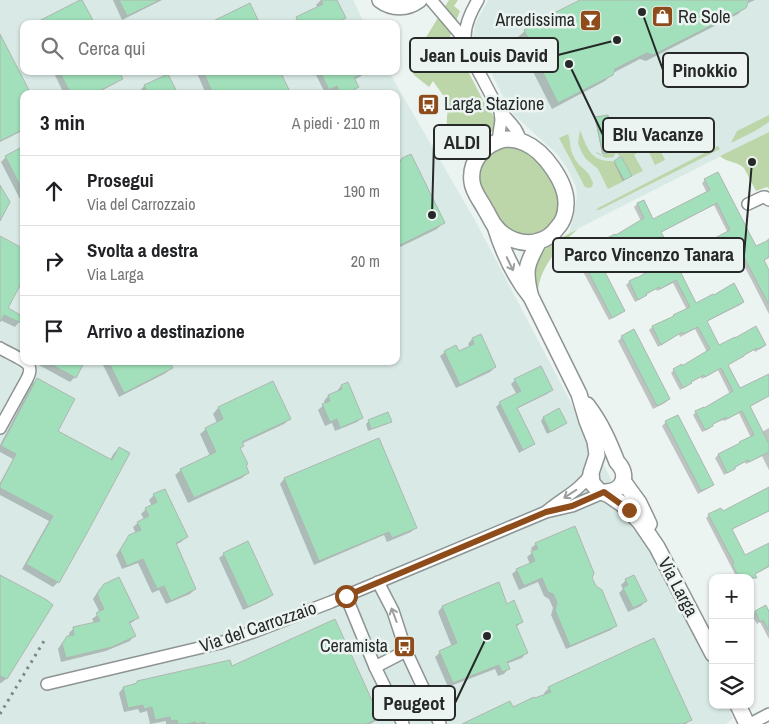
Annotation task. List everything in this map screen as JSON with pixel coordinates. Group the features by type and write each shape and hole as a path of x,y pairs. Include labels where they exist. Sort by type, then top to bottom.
{"main road":[{"path":"380,0 392,6 400,7 409,6 419,0"},
{"path":"512,139 520,141 535,149 548,163 558,177 566,196 565,212 559,226 550,235 529,243 507,237 495,226 472,183 475,162 482,152 498,141 512,139"},
{"name":"Via Larga","path":"495,226 513,271 530,297 579,394 609,440 616,462 620,465 623,472 623,481 647,518 657,547"},
{"name":"Via Larga","path":"530,297 526,271 538,241"},
{"name":"Via Larga","path":"579,394 595,441 597,456 593,469 592,483 600,491 629,510 640,522 657,547 709,646"},
{"path":"593,469 598,462 607,460 616,462"},
{"path":"604,492 618,488 623,481"}],"street":[{"path":"431,0 465,40"},
{"path":"478,0 466,22 465,40 470,56 500,111 517,131 520,141"},
{"path":"498,141 501,120 500,111"},
{"path":"748,204 763,197 769,200"},
{"path":"0,348 20,360"},
{"path":"0,428 29,374 28,365"},
{"name":"Via del Carrozzaio","path":"546,512 582,485 593,469"},
{"name":"Via del Carrozzaio","path":"47,684 220,643 256,631 346,596 546,512 572,506 604,492"},
{"path":"378,582 393,611 406,652 440,724"},
{"path":"346,596 375,667 403,724"},
{"path":"375,667 406,652"},
{"path":"743,719 769,714"}],"shaded area":[{"path":"0,0 353,0 363,20 20,20 20,75 391,75 399,90 20,90 20,365 400,365 400,91 476,222 610,477 709,646 709,709 734,709 730,712 733,718 726,724 0,724"},
{"path":"488,0 769,0 769,132 569,233 577,195 576,187 567,168 557,154 515,116 509,108 473,38 475,24"}],"green space":[{"path":"449,0 458,0 454,6 460,11 450,36 496,122 494,129 490,133 479,141 470,144 456,140 450,133 447,125 446,102 433,81 429,87 414,75 409,65"},
{"path":"769,115 769,122 731,143 737,131"},
{"path":"580,130 590,152 599,159 613,161 624,181 608,189 598,169 582,153 578,143"},
{"path":"769,132 769,189 767,187 756,191 744,168 720,156"},
{"path":"568,134 572,154 578,164 589,174 593,183 592,187 585,187 559,138"},
{"path":"660,139 662,141 657,144 665,160 655,165 645,144"},
{"path":"718,146 720,149 596,210 598,208"},
{"path":"505,148 518,148 533,158 545,172 555,189 558,204 557,213 551,223 540,232 523,234 507,228 482,188 480,178 481,166 493,153"},
{"path":"632,149 637,153 634,155 643,171 632,176 621,155 619,156 616,153 614,157 606,158 596,153 602,155"},
{"path":"578,229 564,242 546,265 539,283 538,292 533,269 537,257 554,243"}],"building":[{"path":"82,0 93,20 41,20"},
{"path":"119,0 160,0 127,16"},
{"path":"321,0 337,0 346,18 342,20 297,20 296,17 323,4"},
{"path":"580,0 749,0 746,8 653,55 647,53 615,69 613,75 558,103 532,51 534,50 524,30"},
{"path":"250,3 258,20 215,20"},
{"path":"0,34 29,90 20,90 20,131 0,141"},
{"path":"61,75 121,75 123,79 101,90 69,90"},
{"path":"168,75 176,90 146,90 144,85"},
{"path":"205,75 282,75 289,90 211,90"},
{"path":"322,75 360,75 354,78 359,87 353,90 339,90 337,86 329,90"},
{"path":"608,115 616,151 603,154 595,117"},
{"path":"20,148 20,185 5,156"},
{"path":"411,154 445,223 400,245 400,161 402,158"},
{"path":"621,156 632,176 624,180 614,161"},
{"path":"718,172 756,246 769,240 769,257 764,260 769,270 769,305 737,244 681,273 696,303 734,283 744,302 707,321 719,345 756,326 766,345 757,348 728,365 740,388 769,374 769,396 750,406 769,444 769,452 749,462 748,460 727,473 718,454 754,435 742,411 727,419 726,417 705,430 695,411 704,408 733,391 721,368 705,377 704,375 683,388 673,369 682,364 682,366 710,349 698,327 683,334 682,332 661,345 652,326 690,307 676,280 660,289 659,287 638,300 629,281 665,261 653,238 639,246 638,244 624,251 625,253 617,257 607,238 616,235 644,218 637,203 644,200 653,219 710,190 704,179","holes":["717,203 730,230 676,259 661,232"]},
{"path":"0,185 10,202 0,221"},
{"path":"0,236 20,247 20,286 8,308 20,315 20,323 4,315 0,322"},
{"path":"589,241 625,311 612,318 576,248"},
{"path":"634,329 670,399 657,406 621,336"},
{"path":"481,334 496,367 460,385 444,351 456,345 459,351 474,344 472,338"},
{"path":"52,365 83,365 76,378"},
{"path":"110,365 171,365 173,368 124,393"},
{"path":"541,366 553,390 517,408 535,444 523,450 499,402 521,391 514,379"},
{"path":"37,378 75,399 58,431 112,460 119,447 130,453 59,583 26,564 53,516 0,488 16,454 1,446"},
{"path":"273,381 291,419 242,442 244,446 240,448 248,464 246,465 249,473 194,498 180,469 216,452 205,428 223,419 218,407"},
{"path":"348,382 363,418 340,428 337,419 330,422 322,404 330,401 328,395 342,389 341,385"},
{"path":"559,408 567,423 550,432 543,417"},
{"path":"388,412 392,422 371,429 368,420"},
{"path":"678,415 714,485 701,491 665,421"},
{"path":"379,438 417,528 392,538 389,532 319,561 284,478"},
{"path":"769,487 769,511 732,529 745,555 769,543 769,566 755,574 757,578 754,578 754,574 737,574 732,564 734,563 708,514 721,508 723,511"},
{"path":"165,489 188,537 176,543 196,589 171,601 164,586 157,589 143,559 127,566 120,550 129,535 141,530 137,522 149,516 145,508 157,502 153,494"},
{"path":"575,526 594,573 592,578 596,586 602,590 617,626 570,646 555,610 557,602 553,594 548,592 542,578 524,586 516,569 535,561 531,551 538,549 535,543"},
{"path":"248,541 273,595 248,607 223,553"},
{"path":"0,575 53,605 7,679 0,676"},
{"path":"634,575 647,601 633,608 623,588 628,585 625,579"},
{"path":"119,577 139,618 129,622 136,636 112,647 66,658 62,644 67,636 74,635 73,627 100,621 96,613 104,609 97,594 104,584"},
{"path":"499,582 507,604 514,600 523,622 516,625 528,653 507,662 510,669 502,672 499,665 453,683 439,651 457,643 442,606"},
{"path":"766,605 769,612 769,631 763,620 760,622 755,611"},
{"path":"335,619 380,718 366,724 205,724 205,722 196,724 196,722 178,724 177,720 171,721 170,717 155,720 152,707 144,709 143,705 128,708 123,687 137,683 137,681 230,660 232,666"},
{"path":"654,638 692,720 683,724 462,724 510,701 513,707 534,697 551,692 548,687"}],"railway":[{"path":"0,714 44,641"}],"place":[{"name":"Pinokkio","path":"642,12"},
{"name":"Re Sole","path":"662,17"},
{"name":"Arredissima","path":"591,20"},
{"name":"Jean Louis David","path":"617,40"},
{"name":"Blu Vacanze","path":"569,64"},
{"name":"Larga Stazione","path":"428,104"},
{"name":"Parco Vincenzo Tanara","path":"752,162"},
{"name":"ALDI","path":"432,215"},
{"name":"Peugeot","path":"487,636"},
{"name":"Ceramista","path":"404,646"}],"route":[{"path":"346,596 546,512 581,503 604,492 629,510"}]}
